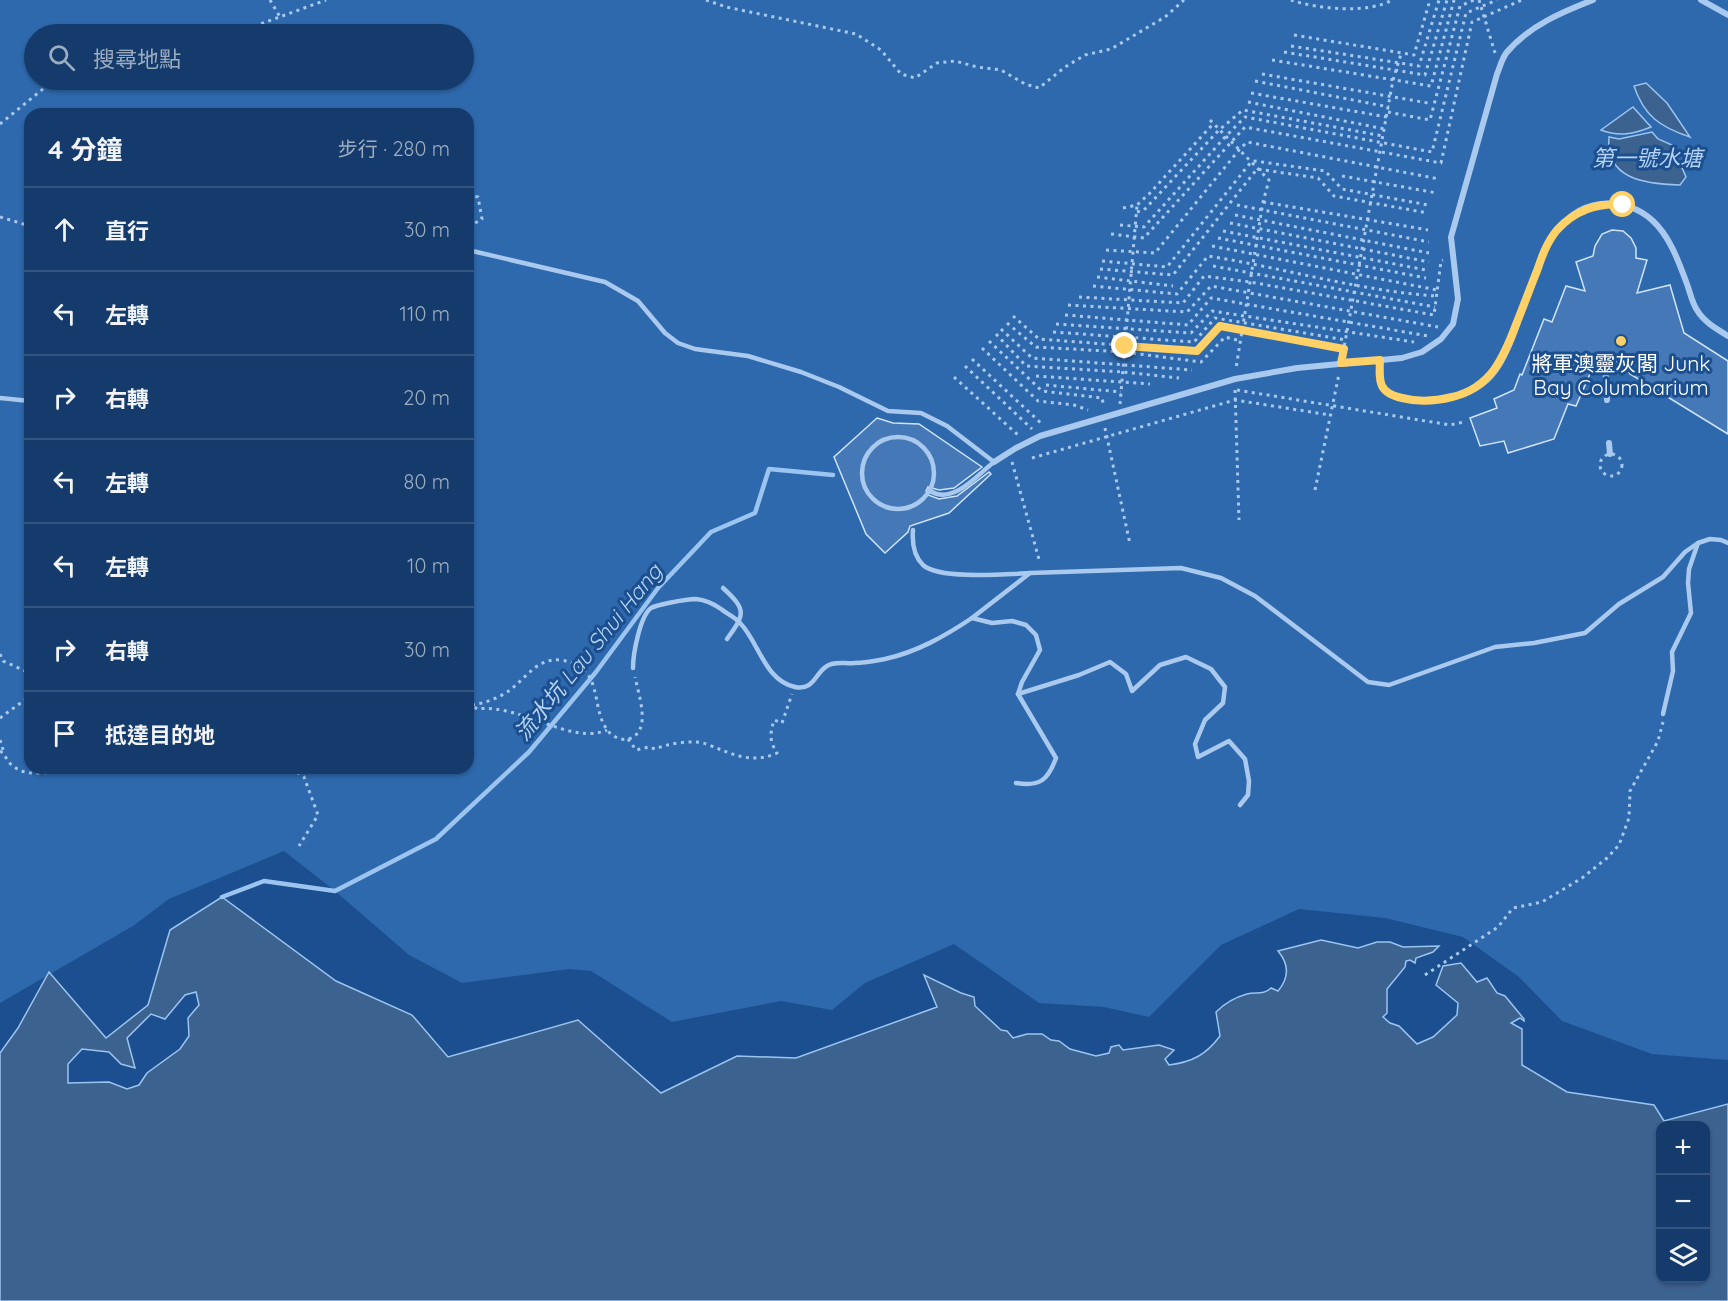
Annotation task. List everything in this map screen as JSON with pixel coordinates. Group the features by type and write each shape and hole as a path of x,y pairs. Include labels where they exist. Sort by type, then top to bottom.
{"street":[{"path":"994,462 1040,436 1235,379 1341,363 1402,358 1422,352 1441,339 1453,324 1458,299 1451,237 1505,53 1553,16 1593,0"},
{"path":"1701,0 1728,15"},
{"path":"1380,360 1379,379 1390,395 1425,400 1449,398 1479,386 1492,374 1503,357 1543,253 1552,236 1565,222 1580,212 1605,204 1632,208 1647,216 1664,231 1676,252 1696,309 1704,319 1728,336"},
{"path":"1605,361 1607,400"},
{"path":"1609,443 1610,454"}],"lane":[{"path":"474,251 605,282 638,301 665,333 686,346 777,365 839,387 888,411 921,413 947,426 994,462 955,493 946,496 936,495 930,491"},
{"path":"0,398 24,400"},
{"path":"892,437 913,439 929,453 933,463 934,474 930,491 920,501 904,508 886,507 879,503 867,489 864,481 862,472 867,456 882,440 892,437"},
{"path":"913,530 915,551 919,559 924,566 941,572 982,575 1181,568 1221,578 1255,596 1368,682 1389,685 1495,647 1534,644 1585,633 1619,604 1663,577 1685,552 1698,543 1710,539 1728,543"},
{"path":"1663,714 1673,671 1672,652 1691,613 1689,569 1698,543"},
{"path":"633,668 633,658 644,617 650,609 657,605 695,599 706,601 739,622 750,636 770,671 795,687 806,687 815,681 826,666 836,663 886,659 918,649 945,636 1030,573"},
{"path":"723,588 738,604 741,612 739,622 727,639"},
{"path":"972,618 992,623 1012,621 1026,625 1035,635 1040,650 1018,694 1056,758 1049,776 1032,786 1016,783"},
{"path":"1018,694 1079,675 1110,662 1126,674 1132,691 1160,665 1186,657 1211,669 1226,687 1222,703 1205,720 1194,744 1198,757 1229,741 1245,759 1249,781 1248,795 1240,806"}],"path":[{"path":"270,0 280,17"},
{"path":"261,24 326,0"},
{"path":"706,0 726,7 856,34 881,50 901,74 915,78 937,63 955,61 1001,70 1025,84 1039,88 1065,67 1085,55 1111,49 1165,17 1185,0"},
{"path":"1291,0 1304,4 1348,8 1383,5 1392,0"},
{"path":"1294,35 1414,55 1430,0"},
{"path":"1291,46 1419,66 1439,0"},
{"path":"1284,52 1425,75 1447,0"},
{"path":"1272,60 1431,86 1454,0"},
{"path":"1251,93 1430,120 1460,6 1474,0"},
{"path":"1479,0 1495,53 1497,74"},
{"path":"1120,225 1144,226 1245,117 1432,152 1466,13 1497,0"},
{"path":"1111,234 1144,238 1245,127 1441,163 1472,21 1522,0"},
{"path":"1315,490 1346,340 1394,80 1401,54"},
{"path":"1262,74 1428,103"},
{"path":"1255,81 1389,107"},
{"path":"0,124 42,90"},
{"path":"1248,102 1385,129"},
{"path":"1137,212 1144,210 1219,130 1243,110 1383,136"},
{"path":"1209,120 1269,180 1258,230 1235,379"},
{"path":"1123,208 1137,205 1213,124"},
{"path":"1106,250 1155,253 1247,142 1439,179"},
{"path":"1102,261 1167,267 1251,162 1255,160 1325,171 1342,189 1428,205"},
{"path":"1257,169 1318,178 1334,196 1428,213"},
{"path":"1100,269 1173,275 1257,169"},
{"path":"1342,176 1437,193"},
{"path":"474,196 478,197 482,219 474,224"},
{"path":"1263,202 1428,230"},
{"path":"1120,411 1137,205"},
{"path":"1237,205 1429,242"},
{"path":"1235,215 1430,254"},
{"path":"0,217 24,224"},
{"path":"1230,223 1430,262"},
{"path":"1223,231 1426,270"},
{"path":"1218,238 1426,278"},
{"path":"1212,246 1437,290"},
{"path":"1093,286 1177,294 1209,256 1356,285 1437,296"},
{"path":"1079,297 1183,303 1204,276 1434,315 1441,261"},
{"path":"1213,266 1435,307"},
{"path":"1097,277 1173,286"},
{"path":"1068,305 1187,312 1211,286 1440,327"},
{"path":"1065,315 1188,325 1211,298 1429,336"},
{"path":"1056,324 1191,333 1212,311 1414,342"},
{"path":"1013,316 1039,339 1197,351 1220,326 1344,349"},
{"path":"1053,332 1194,342 1215,318 1346,340"},
{"path":"1006,323 1036,347 1124,352 1201,362 1225,337 1241,341"},
{"path":"1001,329 1032,358 1192,370"},
{"path":"996,334 1026,366 1179,378"},
{"path":"989,341 1042,392 1102,398 1106,436 1130,544"},
{"path":"982,348 1038,401 1074,405 1104,416"},
{"path":"972,359 1051,433"},
{"path":"965,366 1040,436"},
{"path":"1036,376 1150,384"},
{"path":"954,377 1026,442"},
{"path":"1046,385 1121,392"},
{"path":"1239,520 1235,390 1450,426 1464,422"},
{"path":"1032,458 1235,400 1331,415"},
{"path":"1011,458 1040,563"},
{"path":"0,654 3,661 24,670"},
{"path":"474,705 494,699 509,690 533,668 545,662 557,660 567,662 585,673 595,687 607,730 613,736 628,739 635,735 642,721 633,668"},
{"path":"628,739 636,750 649,747 655,749 666,744 703,743 743,758 768,757 777,753 771,743 770,735 774,720 782,723 795,687"},
{"path":"0,718 24,700"},
{"path":"474,708 513,711 577,733 598,734 607,730"},
{"path":"1425,975 1498,927 1513,908 1542,902 1582,878 1619,845 1628,824 1630,791 1658,741 1662,728"},
{"path":"0,740 5,755"},
{"path":"0,751 13,766 24,772"},
{"path":"298,846 318,814 304,777 300,774"}],"shaded area":[{"path":"0,0 1728,0 1728,1060 1652,1054 1562,1021 1519,977 1463,937 1385,918 1299,909 1221,945 1149,1017 1104,1007 1039,1003 954,944 865,983 832,1010 781,1001 672,1022 591,971 569,969 462,983 409,955 335,891 284,851 169,899 133,926 0,1003","holes":["1646,83 1667,103 1689,136 1664,123 1642,102 1634,86","1652,132 1658,139 1672,145 1633,178 1614,162 1609,137 1619,139"]}],"water":[{"name":"第一號水塘","path":"1646,83 1667,103 1690,137 1670,129 1648,113 1634,86"},
{"name":"第一號水塘","path":"1633,107 1651,127 1626,134 1601,130"},
{"name":"第一號水塘","path":"1652,132 1658,139 1672,145 1686,177 1680,185 1642,181 1621,171 1614,162 1609,137 1619,139"},
{"path":"222,897 336,981 412,1015 448,1057 578,1020 661,1093 737,1056 796,1058 937,1007 924,975 974,997 975,1006 1013,1038 1027,1034 1042,1034 1051,1040 1059,1041 1070,1049 1096,1056 1109,1053 1111,1047 1119,1045 1123,1050 1159,1045 1174,1050 1165,1059 1169,1065 1185,1062 1198,1056 1215,1043 1220,1036 1216,1012 1226,1004 1250,993 1263,992 1271,988 1278,991 1286,976 1286,966 1278,951 1321,940 1358,948 1377,942 1390,942 1403,947 1439,946 1433,952 1416,958 1415,963 1410,960 1406,961 1405,967 1387,989 1387,1013 1383,1017 1399,1026 1417,1044 1433,1037 1457,1015 1458,1003 1436,985 1443,966 1461,963 1477,982 1487,978 1497,993 1505,996 1524,1019 1524,1021 1520,1018 1511,1023 1522,1029 1522,1065 1567,1092 1654,1105 1664,1121 1728,1104 1728,1301 0,1301 0,1053 18,1028 49,972 106,1038 148,1005 170,930","holes":["196,992 199,1005 188,1018 189,1036 180,1049 147,1073 139,1085 127,1089 109,1082 68,1083 68,1064 82,1049 109,1052 121,1064 135,1068 127,1038 151,1014 165,1019 185,995"]}],"building":[{"name":"將軍澳靈灰閣 Junk Bay Columbarium","path":"1612,230 1623,231 1631,238 1636,248 1636,258 1647,260 1637,293 1670,285 1684,333 1728,361 1728,434 1630,374 1623,362 1610,361 1605,356 1600,361 1596,360 1576,406 1568,404 1554,439 1508,453 1504,441 1480,446 1470,418 1497,408 1494,399 1514,390 1544,319 1552,322 1566,286 1585,291 1576,262 1593,256 1595,246 1602,234"},
{"path":"877,418 893,423 919,424 982,467 954,488 939,490 928,487 926,491 928,495 939,499 957,496 989,472 991,474 949,513 910,526 908,532 885,553 866,534 834,457"}],"waterway":[{"name":"流水坑 Lau Shui Hang","path":"222,897 264,881 335,891 436,839 529,752 596,672 658,588 711,532 755,513 769,469 833,475"}],"place":[{"name":"將軍澳靈灰閣 Junk Bay Columbarium","path":"1621,341"}],"route":[{"path":"1125,346 1197,351 1220,326 1344,349 1341,363 1380,360 1379,379 1390,395 1437,400 1460,395 1486,381 1498,366 1509,344 1543,253 1558,228 1572,216 1588,208 1605,204 1623,205"}]}
